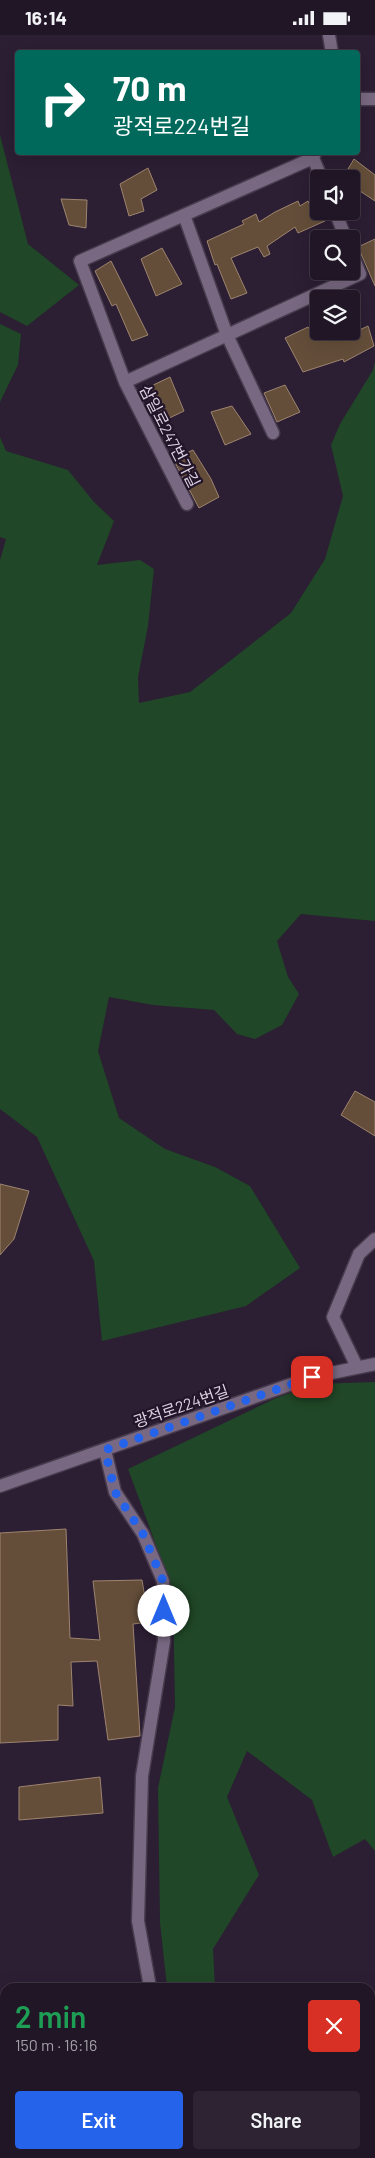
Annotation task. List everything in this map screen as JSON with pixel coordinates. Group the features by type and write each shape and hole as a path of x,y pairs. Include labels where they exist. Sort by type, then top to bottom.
{"street":[{"path":"329,35 332,50"},
{"path":"360,99 375,99"},
{"name":"삼일로247번가길","path":"187,504 125,382 80,261 314,155 319,170"},
{"path":"184,215 227,335 273,433"},
{"name":"삼일로247번가길","path":"125,382 347,280"},
{"path":"357,1367 333,1317 359,1254 375,1239"},
{"name":"광적로224번길","path":"0,1486 312,1377 375,1364"},
{"path":"105,1450 115,1492 143,1534 163,1581 164,1641 142,1776 138,1921 149,1983"}],"green space":[{"path":"0,135 28,244 79,285 27,326 0,312"},
{"path":"0,324 21,334 18,365 0,402"},
{"path":"375,362 375,921 301,914 277,941 288,977 299,994 282,1025 255,1039 237,1034 214,1010 153,1005 109,997 98,1051 119,1118 165,1149 215,1167 250,1186 300,1268 246,1306 102,1341 94,1261 37,1137 0,1109 0,560 6,539 0,537 0,437 6,451 68,470 94,502 114,521 97,565 140,560 154,569 148,626 138,677 139,703 190,692 291,613 325,559 343,496 331,445 340,424 373,370"},
{"path":"375,1382 375,1851 365,1839 333,1857 312,1800 247,1751 227,1797 259,1875 213,1949 215,1983 167,1983 160,1923 158,1788 175,1707 173,1591 128,1469 274,1399 315,1384"}],"building":[{"path":"354,159 375,175 375,201 360,191 360,170 347,170"},
{"path":"148,168 157,190 141,199 144,211 129,216 120,184"},
{"path":"61,199 87,200 86,228 69,225"},
{"path":"298,201 300,206 308,201 310,205 310,220 325,221 298,233 295,227 267,246 270,254 264,257 258,247 231,258 247,293 231,299 217,264 215,265 207,241 244,224 242,221 256,214 259,222"},
{"path":"375,239 375,286 360,252 360,246"},
{"path":"162,248 182,284 156,296 141,259"},
{"path":"111,261 148,335 132,341 116,304 112,306 95,271"},
{"path":"368,326 374,346 344,362 343,359 303,372 285,338 308,327 310,330 310,340 360,340 360,330"},
{"path":"170,377 184,411 163,421 147,388"},
{"path":"285,385 300,412 277,422 264,393"},
{"path":"232,406 251,434 225,445 211,412"},
{"path":"193,450 211,479 219,497 199,508 173,459"},
{"path":"355,1091 375,1102 375,1136 341,1115"},
{"path":"0,1184 29,1191 14,1239 0,1255"},
{"path":"66,1529 70,1638 100,1640 93,1581 142,1580 149,1622 133,1624 140,1736 108,1740 97,1661 71,1662 73,1706 58,1705 58,1740 0,1743 0,1533"},
{"path":"100,1777 103,1813 19,1820 19,1787"}],"route":[{"path":"164,1611 163,1581 143,1534 115,1492 105,1450 312,1377"}]}
